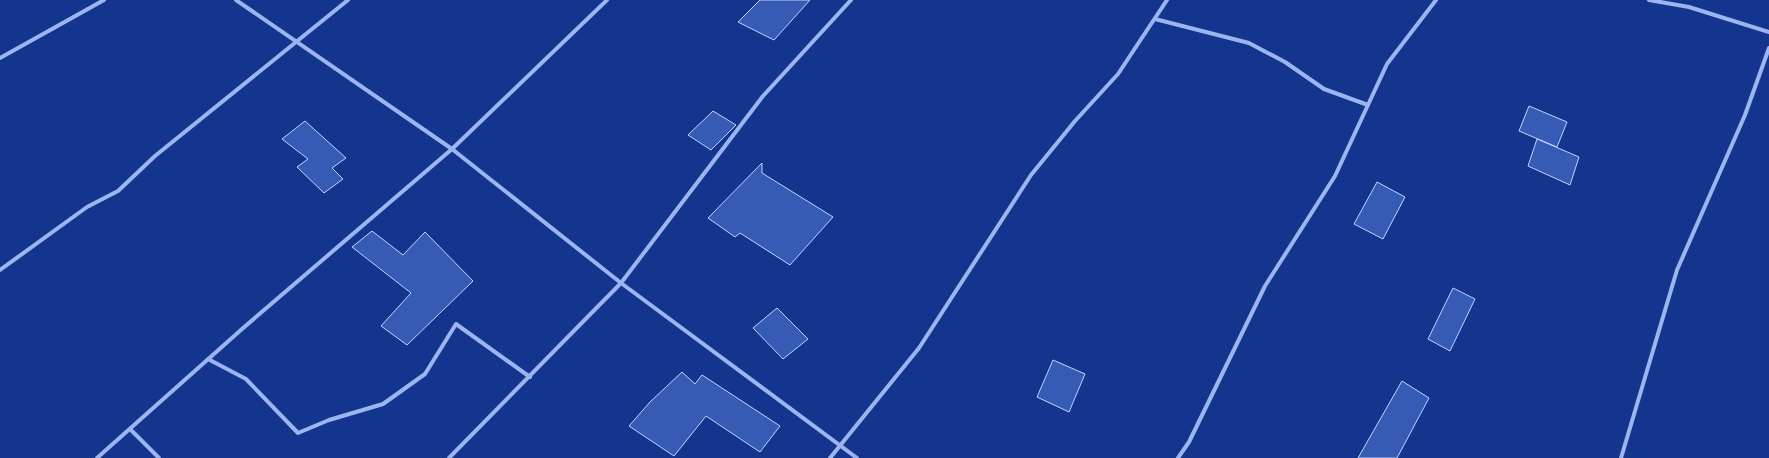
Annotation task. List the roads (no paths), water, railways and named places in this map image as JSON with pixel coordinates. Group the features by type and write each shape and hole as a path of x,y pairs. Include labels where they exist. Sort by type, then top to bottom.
{"street":[{"path":"0,58 104,0"},
{"path":"236,0 452,149 621,283 857,458"},
{"path":"0,270 87,207 118,192 155,156 348,0"},
{"path":"98,458 208,359 452,149 607,0"},
{"path":"449,458 621,283 763,96 851,0"},
{"path":"830,458 919,348 1031,175 1075,120 1118,74 1167,0"},
{"path":"1178,458 1189,442 1265,286 1335,176 1387,64 1436,0"},
{"path":"1649,0 1689,7 1769,32"},
{"path":"1155,19 1249,43 1285,62 1324,89 1368,105"},
{"path":"1621,458 1677,270 1745,115 1769,48"},
{"path":"208,359 246,379 298,433 329,420 383,404 426,374 456,324 530,377"},
{"path":"130,429 158,458"}]}
